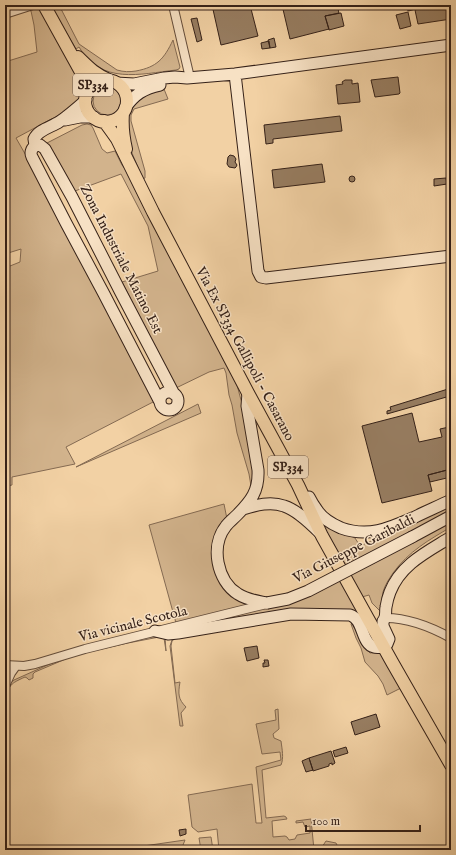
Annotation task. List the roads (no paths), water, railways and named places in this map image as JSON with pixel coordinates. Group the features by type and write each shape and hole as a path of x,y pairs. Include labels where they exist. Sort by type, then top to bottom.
{"main road":[{"name":"SP334","path":"44,5 86,82 87,109 90,114 99,119 114,120 124,110 127,98 123,89 114,82 99,76 92,71 65,42"},
{"name":"SP334","path":"86,97 90,88 98,82 103,80 114,82"},
{"name":"Via Ex SP334 Gallipoli - Casarano","path":"124,110 122,123 130,166"},
{"name":"Via Ex SP334 Gallipoli - Casarano","path":"99,119 112,132 248,393 298,484 322,536 451,766"}],"street":[{"path":"5,14 34,5"},
{"path":"173,5 189,78"},
{"path":"114,82 134,84 164,78 189,78 236,74 451,45"},
{"path":"236,74 258,271 261,277 266,278 451,256"},
{"path":"124,110 132,99 146,89 189,78"},
{"path":"35,146 34,139 36,135 59,122 77,108 86,97"},
{"path":"59,122 80,117 99,119"},
{"name":"Zona Industriale Matino Est","path":"40,145 45,149 81,215 136,322 177,397 177,406 174,409 165,409 162,406 31,155 31,151 35,146 40,145"},
{"path":"66,223 81,215"},
{"path":"122,329 136,322"},
{"path":"248,393 248,406 258,470 258,480 256,489 249,502 225,526 219,540 218,561 220,571 230,587 238,594 248,599 268,603"},
{"path":"298,484 306,491 317,511 333,525 346,530 360,532 375,532 388,529 451,500"},
{"path":"243,509 258,505 271,504 284,506 294,511 311,524 322,536"},
{"name":"Via Giuseppe Garibaldi","path":"268,603 288,599 308,592 451,516"},
{"path":"156,632 168,634 178,633 291,614 350,615 354,616 358,621 368,643 373,648 384,647 389,639 383,626 383,621 386,618 388,597 396,578 416,558 451,537"},
{"name":"Via vicinale Scotola","path":"5,665 16,666 35,664 85,649 268,603"},
{"path":"386,618 394,618 425,625 451,638"},
{"path":"5,686 16,666"}]}
